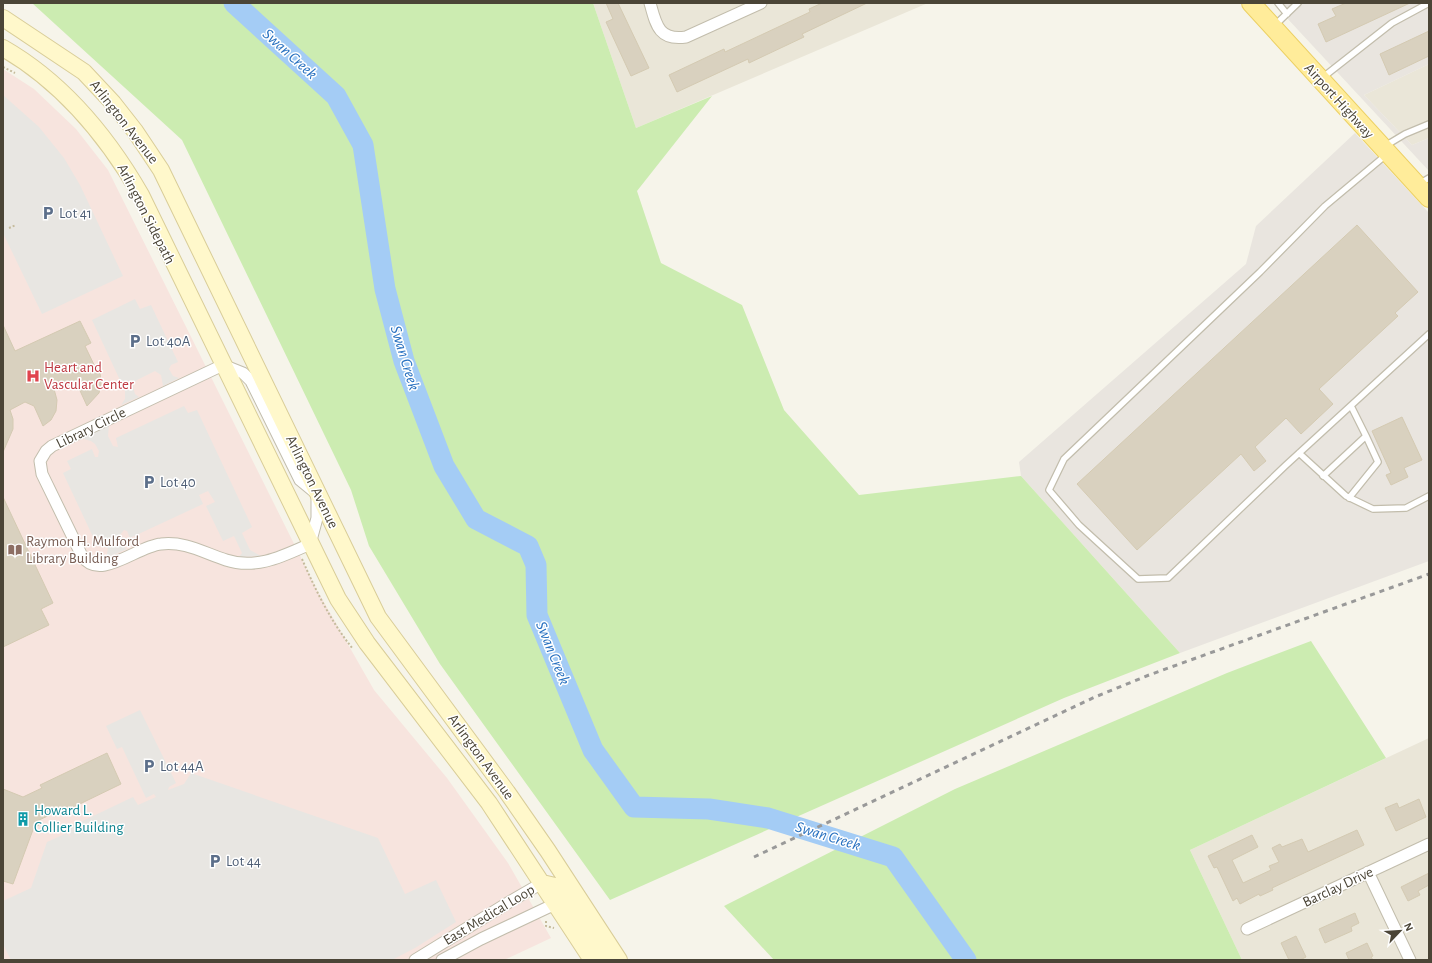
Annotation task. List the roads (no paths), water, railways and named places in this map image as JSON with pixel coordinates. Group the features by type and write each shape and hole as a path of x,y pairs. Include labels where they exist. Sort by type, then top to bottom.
{"main road":[{"name":"Airport Highway","path":"1251,3 1385,151 1425,187"}],"street":[{"path":"650,3 656,23 662,33 674,39 686,38 761,3"},
{"name":"Arlington Avenue","path":"3,18 84,72 122,114 161,170 378,617 512,798 619,960"},
{"name":"Arlington Avenue","path":"3,48 20,58 48,80 79,108 105,138 141,195 329,583 352,622 489,803 592,960"},
{"path":"223,365 243,373 251,381 300,480 317,494 317,518 310,544"},
{"name":"Library Circle","path":"223,365 107,419 46,450 40,461 41,469 78,549 88,563 96,566 109,564 146,547 162,543 190,546 226,560 252,563 273,560 310,544"},
{"name":"Barclay Drive","path":"1247,929 1429,844"},
{"path":"1368,872 1410,960"},
{"path":"542,883 555,886 564,895 604,960"},
{"name":"East Medical Loop","path":"415,960 542,883"},
{"name":"East Medical Loop","path":"442,960 481,939 555,904"}],"lane":[{"path":"1278,3 1287,14"},
{"path":"1273,28 1298,3"},
{"path":"1320,79 1392,23 1429,3"},
{"path":"1429,124 1405,134 1325,206 1260,272 1064,459 1049,490 1079,525 1138,579 1168,578 1299,453 1429,334"},
{"path":"1349,498 1378,462 1351,406"},
{"path":"1323,476 1366,436"},
{"path":"1299,453 1349,498 1373,510 1406,508 1429,496"}],"waterway":[{"name":"Swan Creek","path":"234,3 336,96 363,145 385,289 404,361 444,466 476,519 528,546 536,565 537,615 593,750 634,807 709,809 768,818 893,857 966,960"}],"railway":[{"path":"754,857 1095,697 1149,675 1429,574"}],"place":[{"name":"Lot 41","path":"48,213"},
{"name":"Lot 40A","path":"135,341"},
{"name":"Heart and Vascular Center","path":"33,376"},
{"name":"Lot 40","path":"149,482"},
{"name":"Raymon H. Mulford Library Building","path":"15,550"},
{"name":"Lot 44A","path":"149,766"},
{"name":"Howard L. Collier Building","path":"23,819"},
{"name":"Lot 44","path":"215,861"}]}
